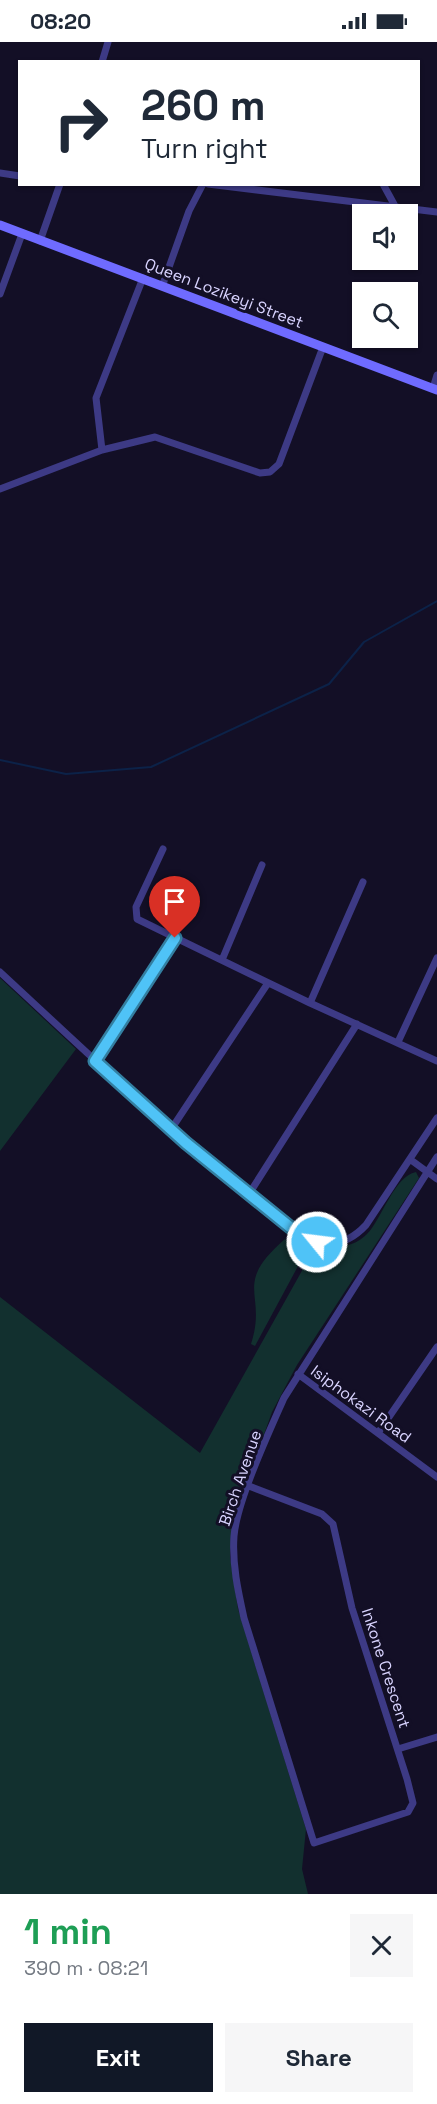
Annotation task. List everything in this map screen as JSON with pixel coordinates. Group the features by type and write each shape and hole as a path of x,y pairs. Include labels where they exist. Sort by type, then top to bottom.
{"main road":[{"name":"Queen Lozikeyi Street","path":"0,225 435,389"}],"street":[{"path":"103,60 108,42"},
{"path":"0,173 18,176"},
{"path":"40,241 59,186"},
{"path":"163,285 189,211 202,186"},
{"path":"225,186 378,204"},
{"path":"384,186 394,204"},
{"path":"418,209 437,212"},
{"path":"0,294 22,234"},
{"path":"102,450 96,398 142,278"},
{"path":"0,489 102,450 155,437 260,473 270,472 279,464 323,347"},
{"path":"435,389 437,375"},
{"path":"163,849 136,907 135,917 310,1004 437,1061"},
{"path":"222,960 262,865"},
{"path":"310,1004 363,882"},
{"path":"95,1061 175,938"},
{"path":"398,1042 437,958"},
{"path":"0,972 170,1131 249,1194 317,1242 341,1242 355,1236 366,1225 437,1118"},
{"path":"170,1131 268,983"},
{"path":"249,1194 357,1024"},
{"name":"Birch Avenue","path":"314,1843 238,1590 234,1534 249,1486 277,1414 298,1374 437,1157"},
{"path":"411,1160 437,1179"},
{"path":"378,1433 437,1347"},
{"name":"Isiphokazi Road","path":"298,1374 437,1477"},
{"name":"Inkone Crescent","path":"249,1486 322,1514 333,1524 352,1608 411,1796 411,1809 314,1843"},
{"path":"398,1749 437,1737"}],"green space":[{"path":"0,978 76,1049 0,1151"},
{"path":"416,1172 419,1178 297,1365 272,1412 232,1524 230,1557 238,1609 306,1829 302,1869 308,1894 0,1894 0,1297 200,1453 313,1251 342,1247 361,1239 373,1227 401,1181"},
{"path":"285,1239 304,1255 255,1346 251,1344 256,1312 255,1279 259,1268"}],"waterway":[{"path":"0,760 66,774 151,767 329,684 364,642 437,601"}],"route":[{"path":"175,938 95,1061 170,1131 290,1227 317,1242"}]}
